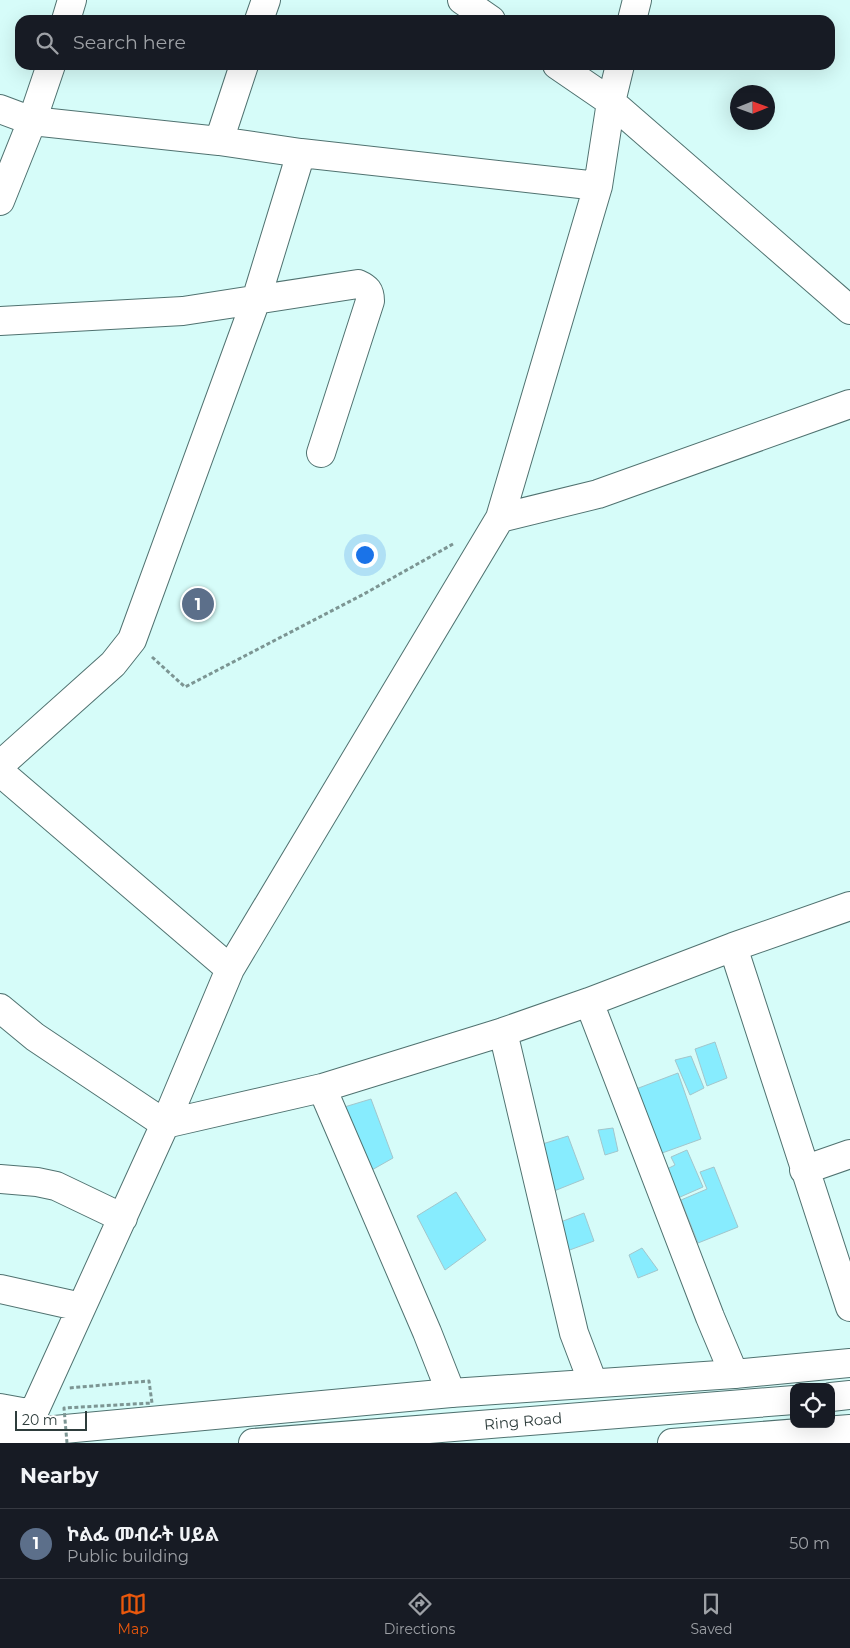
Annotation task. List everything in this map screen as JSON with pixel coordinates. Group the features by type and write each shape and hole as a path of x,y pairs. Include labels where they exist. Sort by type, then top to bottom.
{"main road":[{"path":"68,15 72,0"},
{"path":"261,15 266,0"},
{"path":"462,0 484,15"},
{"path":"633,15 637,0"},
{"path":"0,201 32,121 49,70"},
{"path":"219,141 242,70"},
{"path":"564,70 611,102 850,310"},
{"path":"30,1423 165,1124 230,969 500,518 598,186 611,102 619,70"},
{"path":"0,109 32,121 598,186"},
{"path":"0,765 113,664 132,640 256,300 301,153"},
{"path":"0,321 183,311 358,284 366,288 370,294 370,301 321,453"},
{"path":"500,518 598,494 850,404"},
{"path":"0,772 230,969"},
{"path":"0,1008 35,1037 165,1124 322,1088 503,1032 850,906"},
{"path":"733,947 804,1170 850,1306"},
{"path":"589,1002 706,1308 734,1374"},
{"path":"503,1032 574,1333 592,1383"},
{"path":"322,1088 427,1332 451,1393"},
{"path":"804,1170 850,1154"},
{"path":"0,1179 37,1182 56,1186 123,1218"},
{"path":"0,1289 81,1307"},
{"path":"0,1434 30,1423 734,1374 850,1363"},
{"path":"835,1397 850,1395"},
{"name":"Ring Road","path":"253,1443 790,1400"},
{"path":"0,1408 30,1423"},
{"path":"672,1443 850,1429"}],"path":[{"path":"132,640 185,687 364,594 457,542"},
{"path":"67,1443 64,1408 152,1403 149,1381 69,1388"}],"building":[{"path":"715,1042 727,1078 707,1086 695,1049"},
{"path":"691,1056 704,1088 690,1095 675,1060"},
{"path":"678,1073 701,1139 651,1157 636,1089"},
{"path":"371,1099 393,1158 363,1175 341,1108"},
{"path":"613,1128 618,1151 605,1155 598,1130"},
{"path":"568,1136 584,1179 549,1193 536,1146"},
{"path":"687,1150 703,1187 671,1201 659,1173 675,1165 671,1157"},
{"path":"714,1167 738,1227 698,1243 681,1200 707,1189 700,1172"},
{"path":"456,1192 486,1240 445,1270 417,1216"},
{"path":"584,1213 594,1241 567,1251 558,1223"},
{"path":"642,1248 658,1270 638,1278 629,1255"}],"place":[{"name":"ኮልፌ መብራት ሀይል","path":"198,604"}]}
